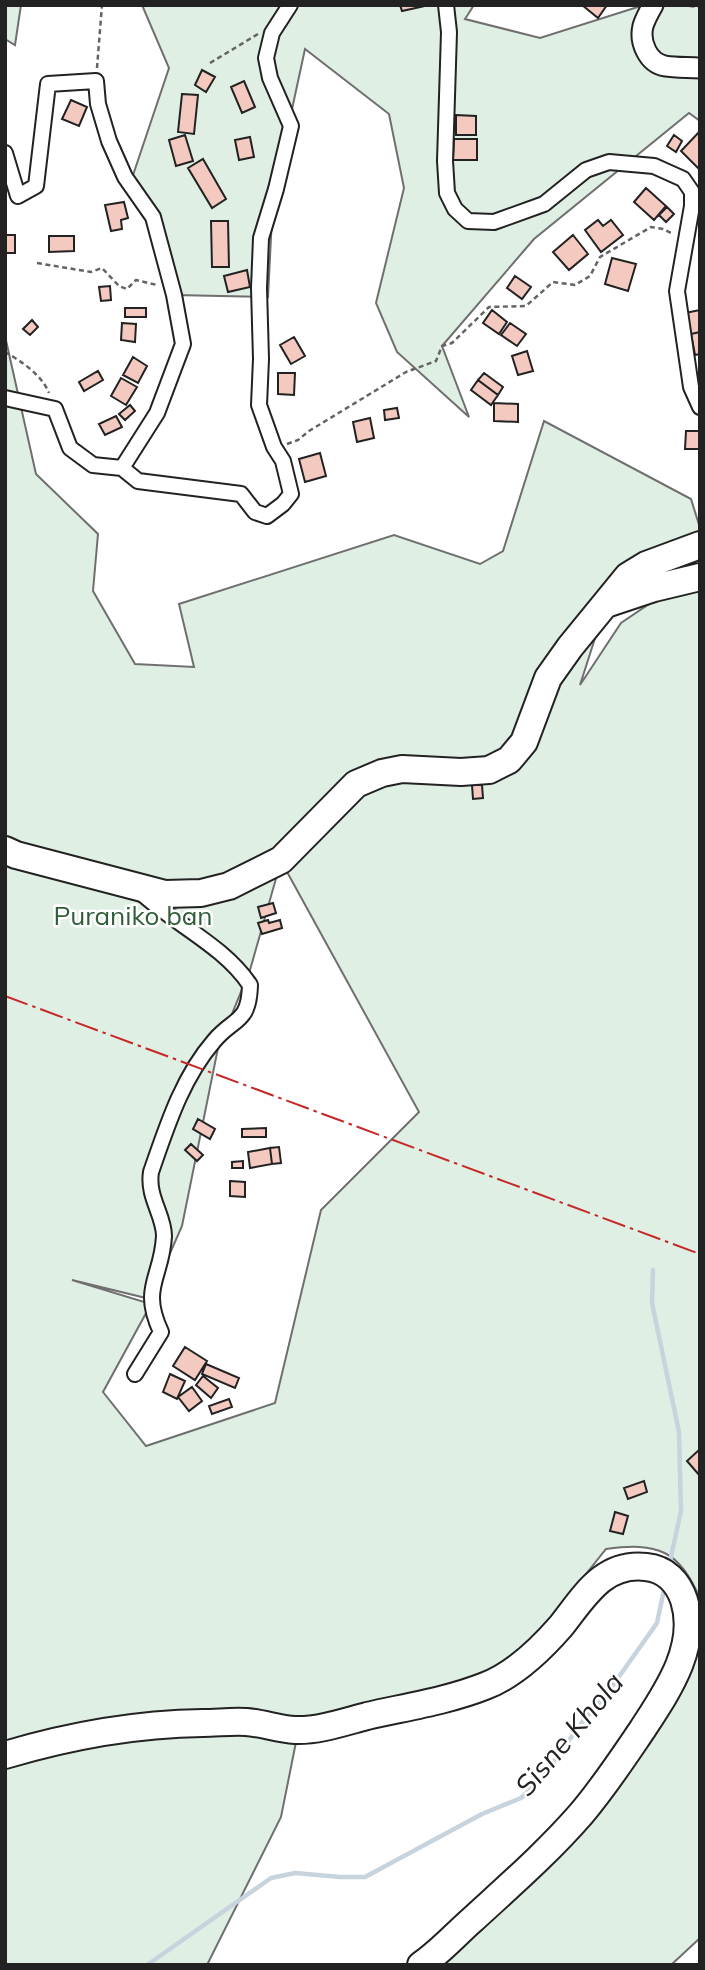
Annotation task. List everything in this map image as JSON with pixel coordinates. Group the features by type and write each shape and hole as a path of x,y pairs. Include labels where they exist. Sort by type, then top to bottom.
{"highway":[{"path":"5,850 165,894 201,893 229,886 281,860 356,784 382,773 402,769 461,772 489,770 509,760 524,742 548,678 628,576 646,565 700,545"},
{"path":"606,604 654,588 700,577"},
{"path":"5,1755 53,1741 155,1724 246,1722 296,1730 453,1697 488,1685 520,1666 559,1627 587,1591 602,1577 618,1569 634,1566 651,1567 669,1575 679,1588 687,1621 683,1654 676,1675 611,1776 555,1841 421,1965"}],"street":[{"path":"5,398 55,409 69,448 93,465 122,468 138,481 241,494 255,512 267,516 291,494 283,461 274,447 259,405 261,238 291,126 270,78 266,58 272,33 290,5"},
{"path":"446,5 449,32 445,161 447,193 455,209 468,221 494,222 544,204 586,170 609,162 654,166 683,179 692,192 687,243 677,291 691,387 700,407"},
{"path":"653,5 643,24 641,36 645,50 652,60 663,66 700,68"},
{"path":"5,153 18,196 36,186 48,84 96,80 98,104 109,141 125,177 153,217 174,295 183,344 157,413 122,468"},
{"path":"133,886 156,907 231,961 250,985 250,1004 239,1021 216,1037 190,1075 177,1101 151,1172 149,1182 164,1234 158,1271 151,1292 154,1317 161,1332 135,1374"}],"path":[{"path":"96,80 102,5"},
{"path":"681,5 700,7"},
{"path":"210,63 257,34 272,33"},
{"path":"274,447 298,440 406,372 436,361 442,346 452,343 489,307 526,306 553,282 575,285 590,275 600,257 651,227 663,229 687,243"},
{"path":"37,263 91,272 102,268 119,286 127,289 136,280 146,281 156,284 163,293 174,295"},
{"path":"5,352 19,360 46,386 55,409"}],"green space":[{"path":"5,5 21,5 15,45 5,39"},
{"path":"142,5 474,5 465,19 540,38 644,5 700,5 700,121 689,113 534,239 442,346 469,417 397,352 376,303 404,188 389,114 305,49 273,197 268,297 174,295 153,217 130,184 169,68"},
{"name":"Puraniko ban","path":"5,336 36,474 98,534 93,591 135,664 194,667 179,604 394,535 480,564 503,551 544,421 691,499 700,528 700,1599 684,1570 665,1553 639,1547 606,1549 555,1613 520,1650 492,1672 296,1742 281,1817 207,1965 5,1965","holes":["606,604 649,604 621,623 580,685","281,861 419,1112 321,1210 275,1403 146,1446 103,1392 151,1304 72,1280 150,1299 182,1226 218,1048 250,970"]},
{"path":"700,1640 700,1938 671,1965 440,1965 677,1699"}],"building":[{"path":"400,5 425,5 425,6 402,11"},
{"path":"582,5 607,5 598,18"},
{"path":"202,70 215,77 206,92 195,85"},
{"path":"244,81 255,107 242,113 231,87"},
{"path":"182,94 198,95 194,134 178,132"},
{"path":"71,100 87,107 79,126 62,119"},
{"path":"456,115 476,116 476,135 456,135"},
{"path":"700,131 700,166 698,168 681,151"},
{"path":"185,135 193,161 176,166 169,140"},
{"path":"674,135 682,141 676,152 667,146"},
{"path":"250,137 254,157 239,160 235,140"},
{"path":"454,139 477,139 477,160 453,160"},
{"path":"203,159 226,199 212,208 188,168"},
{"path":"646,188 666,206 654,220 634,202"},
{"path":"124,202 128,218 121,220 122,229 111,231 105,205"},
{"path":"667,207 674,214 666,222 659,215"},
{"path":"598,220 603,226 611,220 623,235 601,252 585,230"},
{"path":"211,221 228,221 229,267 212,267"},
{"path":"5,235 15,235 15,253 5,253"},
{"path":"573,235 588,254 569,270 553,252"},
{"path":"49,236 74,236 74,251 49,252"},
{"path":"612,258 636,264 628,291 605,284"},
{"path":"247,270 250,287 228,292 224,276"},
{"path":"515,276 531,287 522,299 507,288"},
{"path":"110,286 111,300 101,301 99,287"},
{"path":"125,308 146,308 146,317 125,317"},
{"path":"492,310 507,322 499,334 483,323"},
{"path":"700,310 700,332 691,334 685,313"},
{"path":"32,320 38,327 30,335 23,329"},
{"path":"122,323 136,324 135,342 121,340"},
{"path":"510,323 526,334 517,346 501,335"},
{"path":"700,332 700,354 695,355 691,334"},
{"path":"294,337 305,356 291,364 280,345"},
{"path":"527,351 533,371 518,375 512,356"},
{"path":"133,357 147,366 138,383 123,375"},
{"path":"98,371 103,380 84,391 79,382"},
{"path":"278,373 295,373 294,395 278,394"},
{"path":"484,373 503,387 498,395 478,380"},
{"path":"121,378 137,387 126,405 111,396"},
{"path":"478,380 498,395 491,405 471,390"},
{"path":"494,403 518,404 518,422 494,421"},
{"path":"130,405 135,411 125,420 119,414"},
{"path":"397,408 399,418 385,420 384,410"},
{"path":"116,416 122,427 105,435 99,424"},
{"path":"370,418 374,438 357,442 353,422"},
{"path":"686,431 700,431 700,449 685,449"},
{"path":"320,453 326,476 305,482 299,459"},
{"path":"472,785 482,785 483,798 473,799"},
{"path":"273,903 276,913 261,918 258,907"},
{"path":"268,920 269,923 280,920 282,928 262,934 258,923"},
{"path":"198,1119 215,1129 210,1139 193,1129"},
{"path":"266,1128 266,1137 242,1137 242,1129"},
{"path":"191,1144 203,1155 197,1161 185,1150"},
{"path":"279,1147 281,1163 272,1164 270,1148"},
{"path":"270,1148 272,1164 250,1168 248,1152"},
{"path":"243,1161 243,1168 232,1168 232,1162"},
{"path":"230,1181 245,1182 245,1197 230,1196"},
{"path":"185,1347 207,1361 195,1380 173,1366"},
{"path":"206,1364 239,1378 235,1388 202,1374"},
{"path":"170,1374 185,1381 177,1399 163,1392"},
{"path":"203,1376 218,1388 211,1398 196,1385"},
{"path":"192,1387 202,1401 189,1411 178,1397"},
{"path":"229,1399 232,1407 212,1414 209,1406"},
{"path":"700,1449 700,1476 687,1461"},
{"path":"644,1481 647,1492 628,1499 624,1488"},
{"path":"615,1512 628,1516 623,1534 610,1531"}],"waterway":[{"name":"Sisne Khola","path":"653,1270 652,1303 679,1432 681,1511 669,1566"},
{"name":"Sisne Khola","path":"147,1965 271,1878 295,1873 365,1877 482,1814 521,1798 541,1779 657,1623 665,1585"}],"power":[{"path":"5,996 700,1254"}]}
